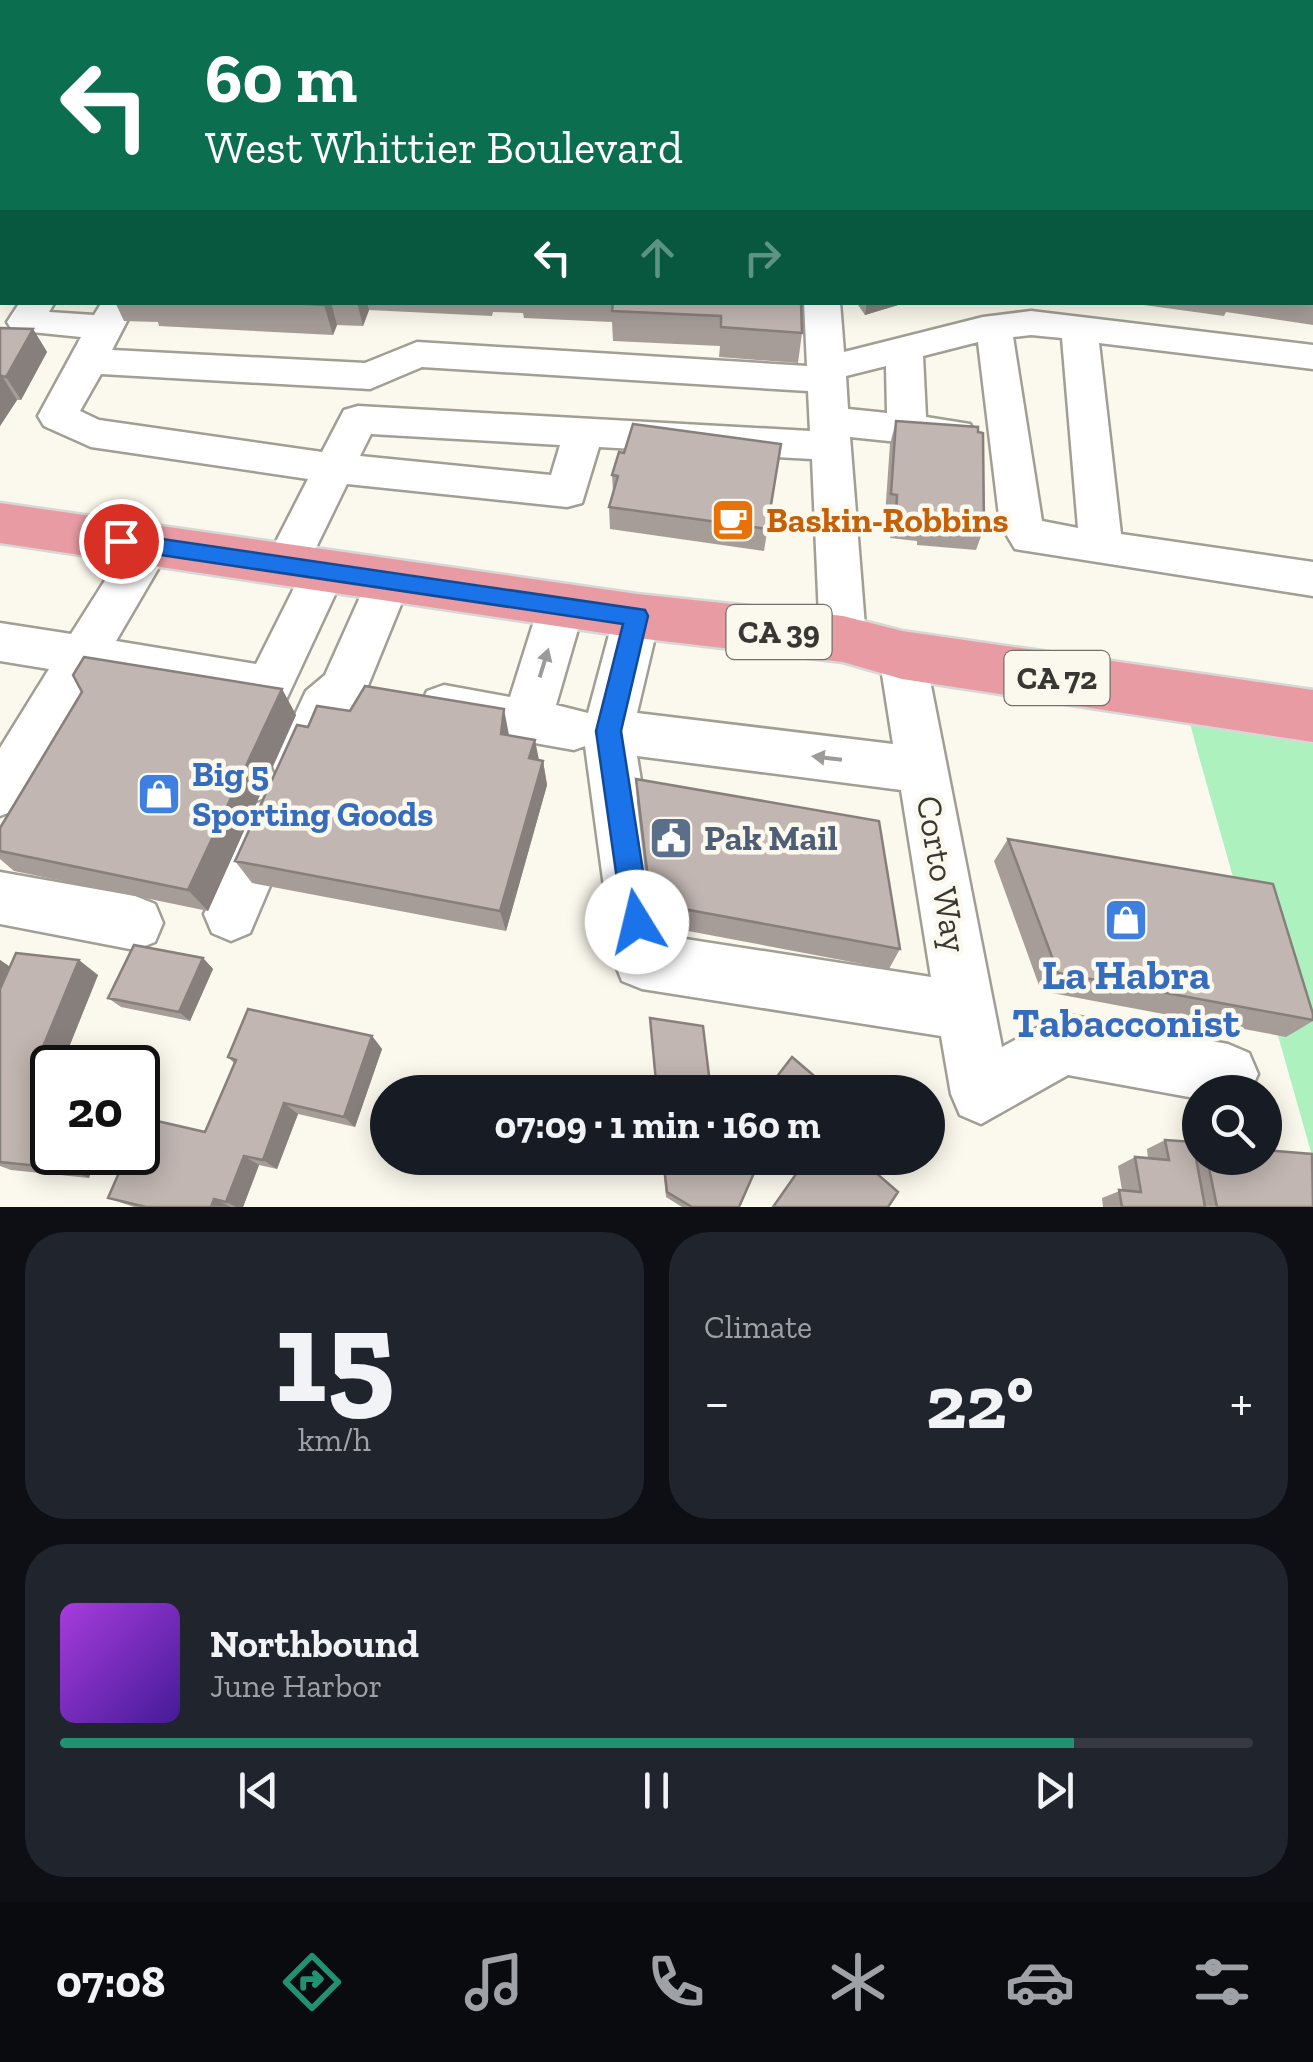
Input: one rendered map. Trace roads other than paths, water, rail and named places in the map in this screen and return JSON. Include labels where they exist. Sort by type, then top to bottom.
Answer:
[{"type":"main road","points":[[0,524],[287,565]]},
{"type":"main road","name":"CA 39","points":[[287,565],[637,616],[844,638],[902,655]]},
{"type":"main road","name":"CA 72","points":[[902,655],[1313,716]]},
{"type":"street","points":[[36,305],[25,322],[104,330],[370,376],[417,354],[830,404],[906,429],[1008,440]]},
{"type":"street","points":[[822,305],[844,638]]},
{"type":"street","points":[[358,420],[583,432],[830,404],[904,349],[1031,323],[1313,357]]},
{"type":"street","points":[[994,328],[1016,509],[1030,537],[1313,579]]},
{"type":"street","points":[[1079,329],[1102,548]]},
{"type":"street","points":[[104,330],[58,416],[90,432],[333,468],[567,492],[583,432]]},
{"type":"street","points":[[904,349],[906,429]]},
{"type":"street","points":[[0,642],[269,686],[287,565],[358,420],[370,376]]},
{"type":"street","points":[[0,792],[84,654],[136,543]]},
{"type":"street","points":[[374,694],[389,580]]},
{"type":"street","points":[[527,720],[562,605]]},
{"type":"street","points":[[637,616],[591,730],[642,960],[966,1011]]},
{"type":"street","name":"Corto Way","points":[[902,655],[981,1094],[1063,1044],[1228,1074]]},
{"type":"street","points":[[231,914],[322,706],[374,694],[591,730],[923,770]]},
{"type":"street","points":[[0,898],[135,923]]},
{"type":"place","name":"Baskin-Robbins","points":[[733,520]]},
{"type":"place","name":"Big 5 Sporting Goods","points":[[159,794]]},
{"type":"place","name":"Pak Mail","points":[[671,838]]},
{"type":"place","name":"La Habra Tabacconist","points":[[1126,920]]}]
